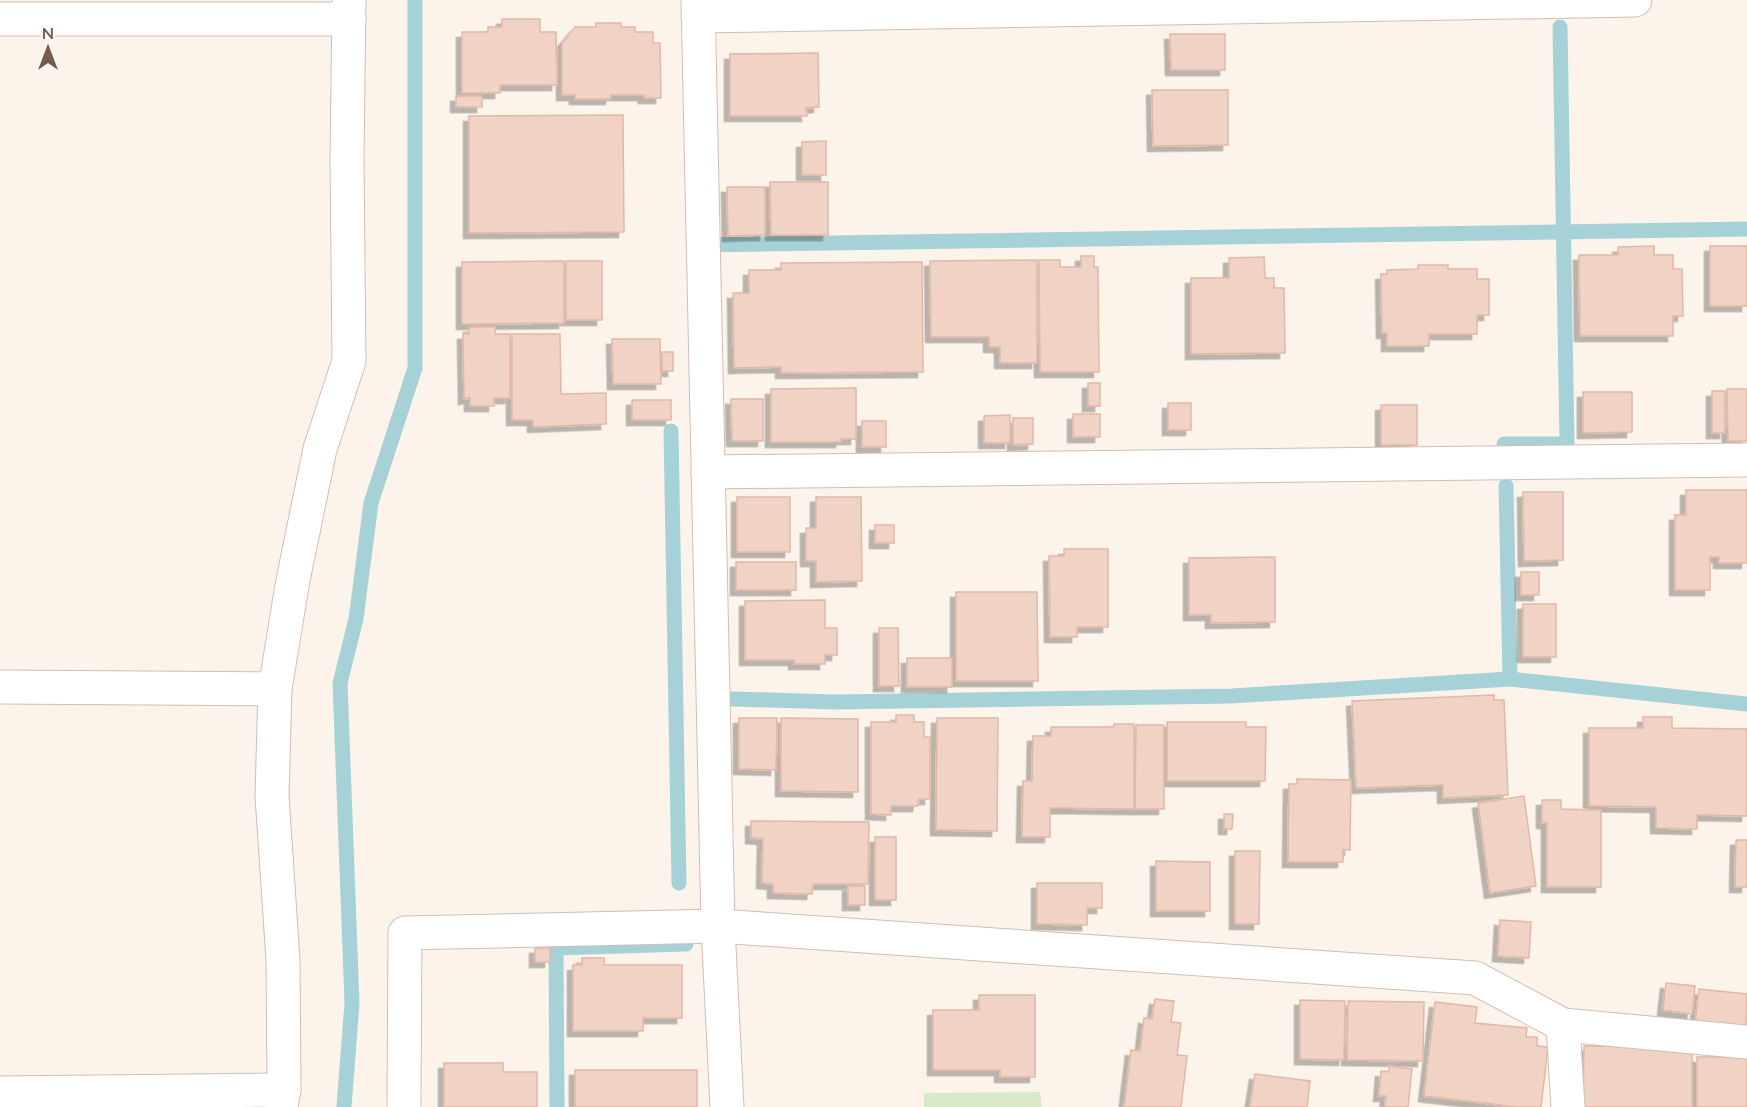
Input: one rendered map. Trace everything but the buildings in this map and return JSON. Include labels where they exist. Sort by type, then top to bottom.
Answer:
[{"type":"street","points":[[727,1107],[718,926],[698,8],[1635,0]]},
{"type":"street","points":[[0,19],[349,10],[347,171],[349,361],[320,449],[293,580],[275,689],[272,796],[283,960],[283,1099],[0,1093]]},
{"type":"street","points":[[708,472],[1747,460]]},
{"type":"street","points":[[0,687],[275,689]]},
{"type":"street","points":[[404,1107],[405,933],[718,926],[1475,978],[1563,1025],[1747,1042]]},
{"type":"street","points":[[1563,1025],[1568,1107]]},
{"type":"green space","points":[[1040,1092],[1042,1107],[924,1107],[924,1093]]},
{"type":"waterway","points":[[344,1107],[352,1003],[340,683],[356,619],[371,503],[415,368],[415,0]]},
{"type":"waterway","points":[[1504,444],[1567,444],[1560,27]]},
{"type":"waterway","points":[[704,245],[1747,229]]},
{"type":"waterway","points":[[671,431],[679,883]]},
{"type":"waterway","points":[[733,699],[835,702],[1231,696],[1510,679],[1506,486]]},
{"type":"waterway","points":[[1510,679],[1747,704]]},
{"type":"waterway","points":[[557,1107],[556,948],[686,944]]}]
